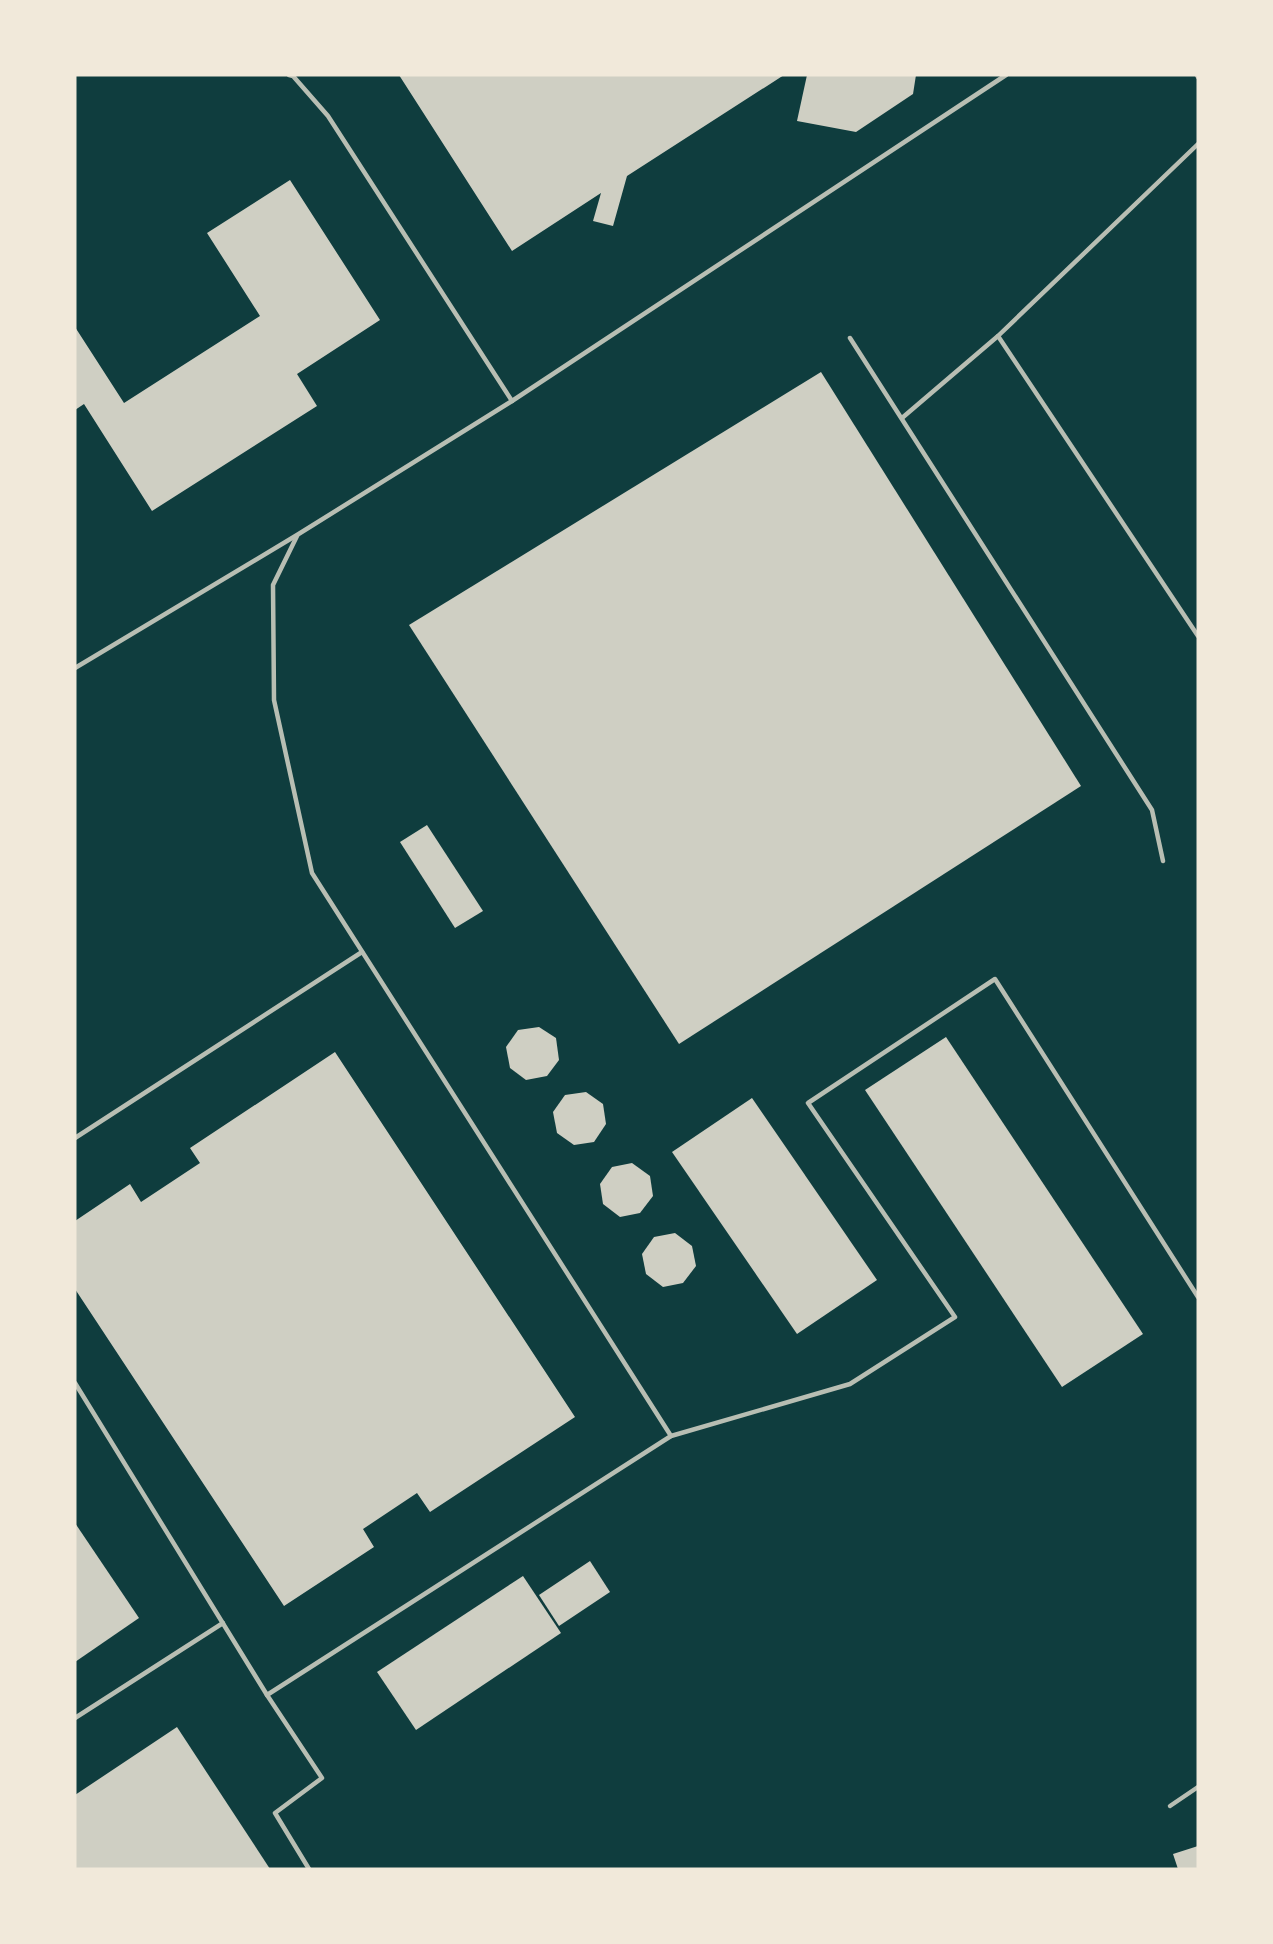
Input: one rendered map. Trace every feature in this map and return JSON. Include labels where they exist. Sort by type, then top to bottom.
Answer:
[{"type":"lane","points":[[289,75],[293,76],[328,116],[512,401]]},
{"type":"lane","points":[[75,668],[297,535],[512,401],[1006,75]]},
{"type":"lane","points":[[902,418],[998,336],[1198,144]]},
{"type":"lane","points":[[998,336],[1198,636]]},
{"type":"lane","points":[[850,338],[1152,810],[1163,861]]},
{"type":"lane","points":[[297,535],[273,585],[274,700],[312,873],[671,1436]]},
{"type":"lane","points":[[75,1138],[362,952]]},
{"type":"lane","points":[[267,1695],[671,1436],[850,1384],[955,1317],[808,1103],[995,979],[1198,1298]]},
{"type":"lane","points":[[75,1383],[267,1695],[322,1778],[275,1812],[309,1869]]},
{"type":"lane","points":[[75,1718],[223,1623]]},
{"type":"lane","points":[[1170,1806],[1198,1787]]},
{"type":"building","points":[[399,75],[784,75],[627,176],[613,226],[593,221],[601,193],[512,251]]},
{"type":"building","points":[[807,75],[916,75],[913,94],[856,132],[797,121]]},
{"type":"building","points":[[290,180],[380,320],[297,374],[317,406],[152,511],[84,404],[75,410],[75,327],[124,403],[260,316],[207,233]]},
{"type":"building","points":[[821,372],[1081,786],[679,1044],[409,625]]},
{"type":"building","points":[[427,825],[483,911],[455,928],[400,842]]},
{"type":"building","points":[[539,1027],[556,1038],[559,1060],[547,1076],[526,1080],[510,1068],[506,1047],[518,1030]]},
{"type":"building","points":[[946,1037],[1143,1334],[1062,1387],[865,1090]]},
{"type":"building","points":[[335,1052],[575,1417],[430,1512],[417,1493],[363,1529],[374,1547],[284,1606],[75,1289],[75,1221],[130,1184],[141,1202],[200,1163],[190,1148]]},
{"type":"building","points":[[586,1092],[603,1104],[606,1124],[594,1142],[574,1145],[557,1133],[553,1112],[565,1095]]},
{"type":"building","points":[[752,1098],[877,1280],[797,1334],[672,1152]]},
{"type":"building","points":[[632,1163],[650,1176],[653,1196],[640,1213],[620,1217],[603,1204],[600,1184],[612,1167]]},
{"type":"building","points":[[675,1233],[692,1246],[696,1266],[683,1283],[663,1287],[646,1274],[642,1254],[654,1237]]},
{"type":"building","points":[[75,1523],[139,1618],[75,1662]]},
{"type":"building","points":[[590,1561],[610,1592],[559,1626],[539,1595]]},
{"type":"building","points":[[523,1576],[561,1633],[416,1730],[377,1672]]},
{"type":"building","points":[[177,1727],[270,1869],[75,1869],[75,1795]]},
{"type":"building","points":[[1198,1846],[1198,1869],[1178,1869],[1173,1854]]}]
